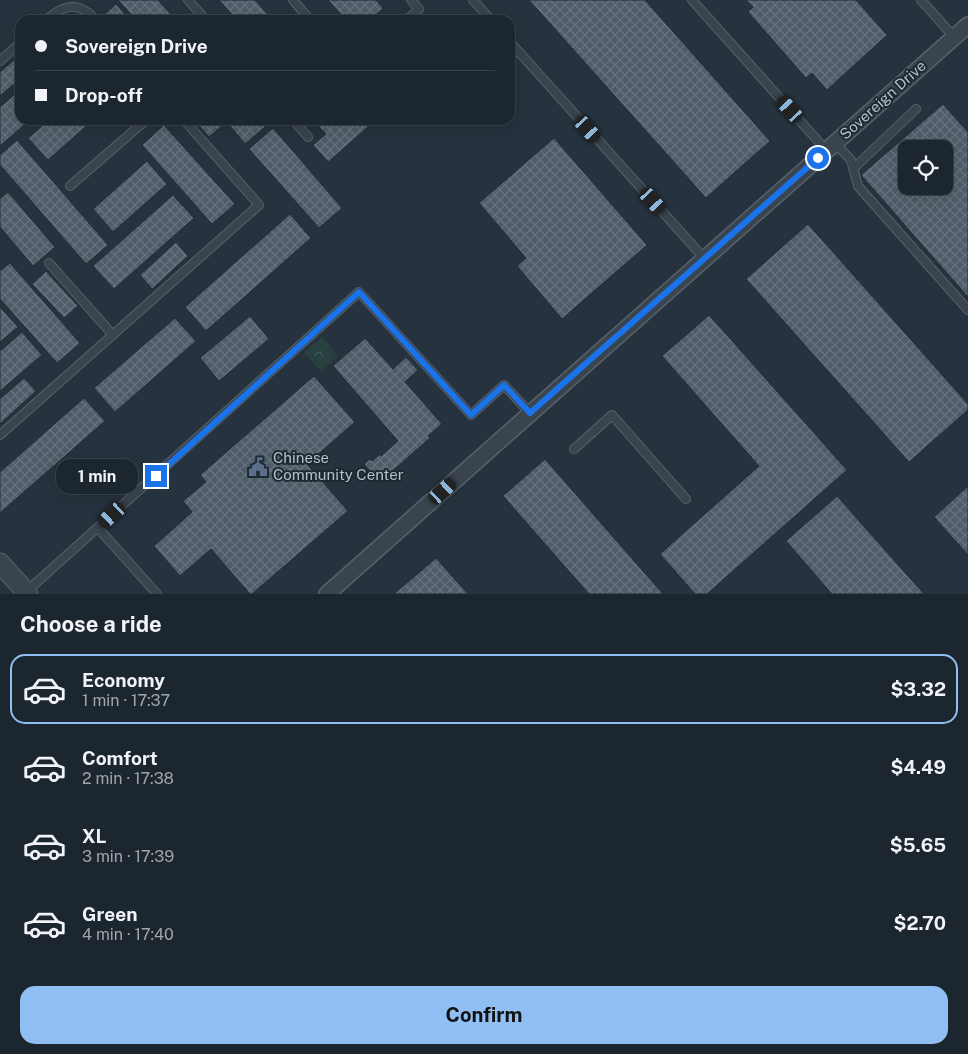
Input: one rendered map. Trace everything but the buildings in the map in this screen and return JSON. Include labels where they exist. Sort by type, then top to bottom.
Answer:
[{"type":"street","name":"Sovereign Drive","points":[[327,594],[968,25]]},
{"type":"street","points":[[0,562],[27,593]]},
{"type":"lane","points":[[188,0],[202,15]]},
{"type":"lane","points":[[293,0],[306,15]]},
{"type":"lane","points":[[411,0],[419,9],[412,15]]},
{"type":"lane","points":[[473,0],[486,15]]},
{"type":"lane","points":[[692,0],[831,146],[850,160],[858,186],[968,310]]},
{"type":"lane","points":[[921,0],[954,37]]},
{"type":"lane","points":[[52,15],[55,12],[74,6],[84,9],[91,15]]},
{"type":"lane","points":[[0,61],[15,48]]},
{"type":"lane","points":[[515,48],[704,258]]},
{"type":"lane","points":[[854,168],[916,109]]},
{"type":"lane","points":[[70,186],[140,125]]},
{"type":"lane","points":[[0,435],[259,205],[188,125]]},
{"type":"lane","points":[[297,125],[308,137]]},
{"type":"lane","points":[[49,263],[112,335]]},
{"type":"lane","points":[[27,593],[359,292],[471,415],[504,385],[530,413]]},
{"type":"lane","points":[[574,449],[612,415],[686,498]]},
{"type":"lane","points":[[98,528],[158,594]]},
{"type":"green space","points":[[322,337],[338,356],[321,371],[304,353]]},
{"type":"place","name":"Chinese Community Center","points":[[258,467]]},
{"type":"route","points":[[156,476],[359,292],[471,415],[504,385],[530,413],[818,158]]}]
